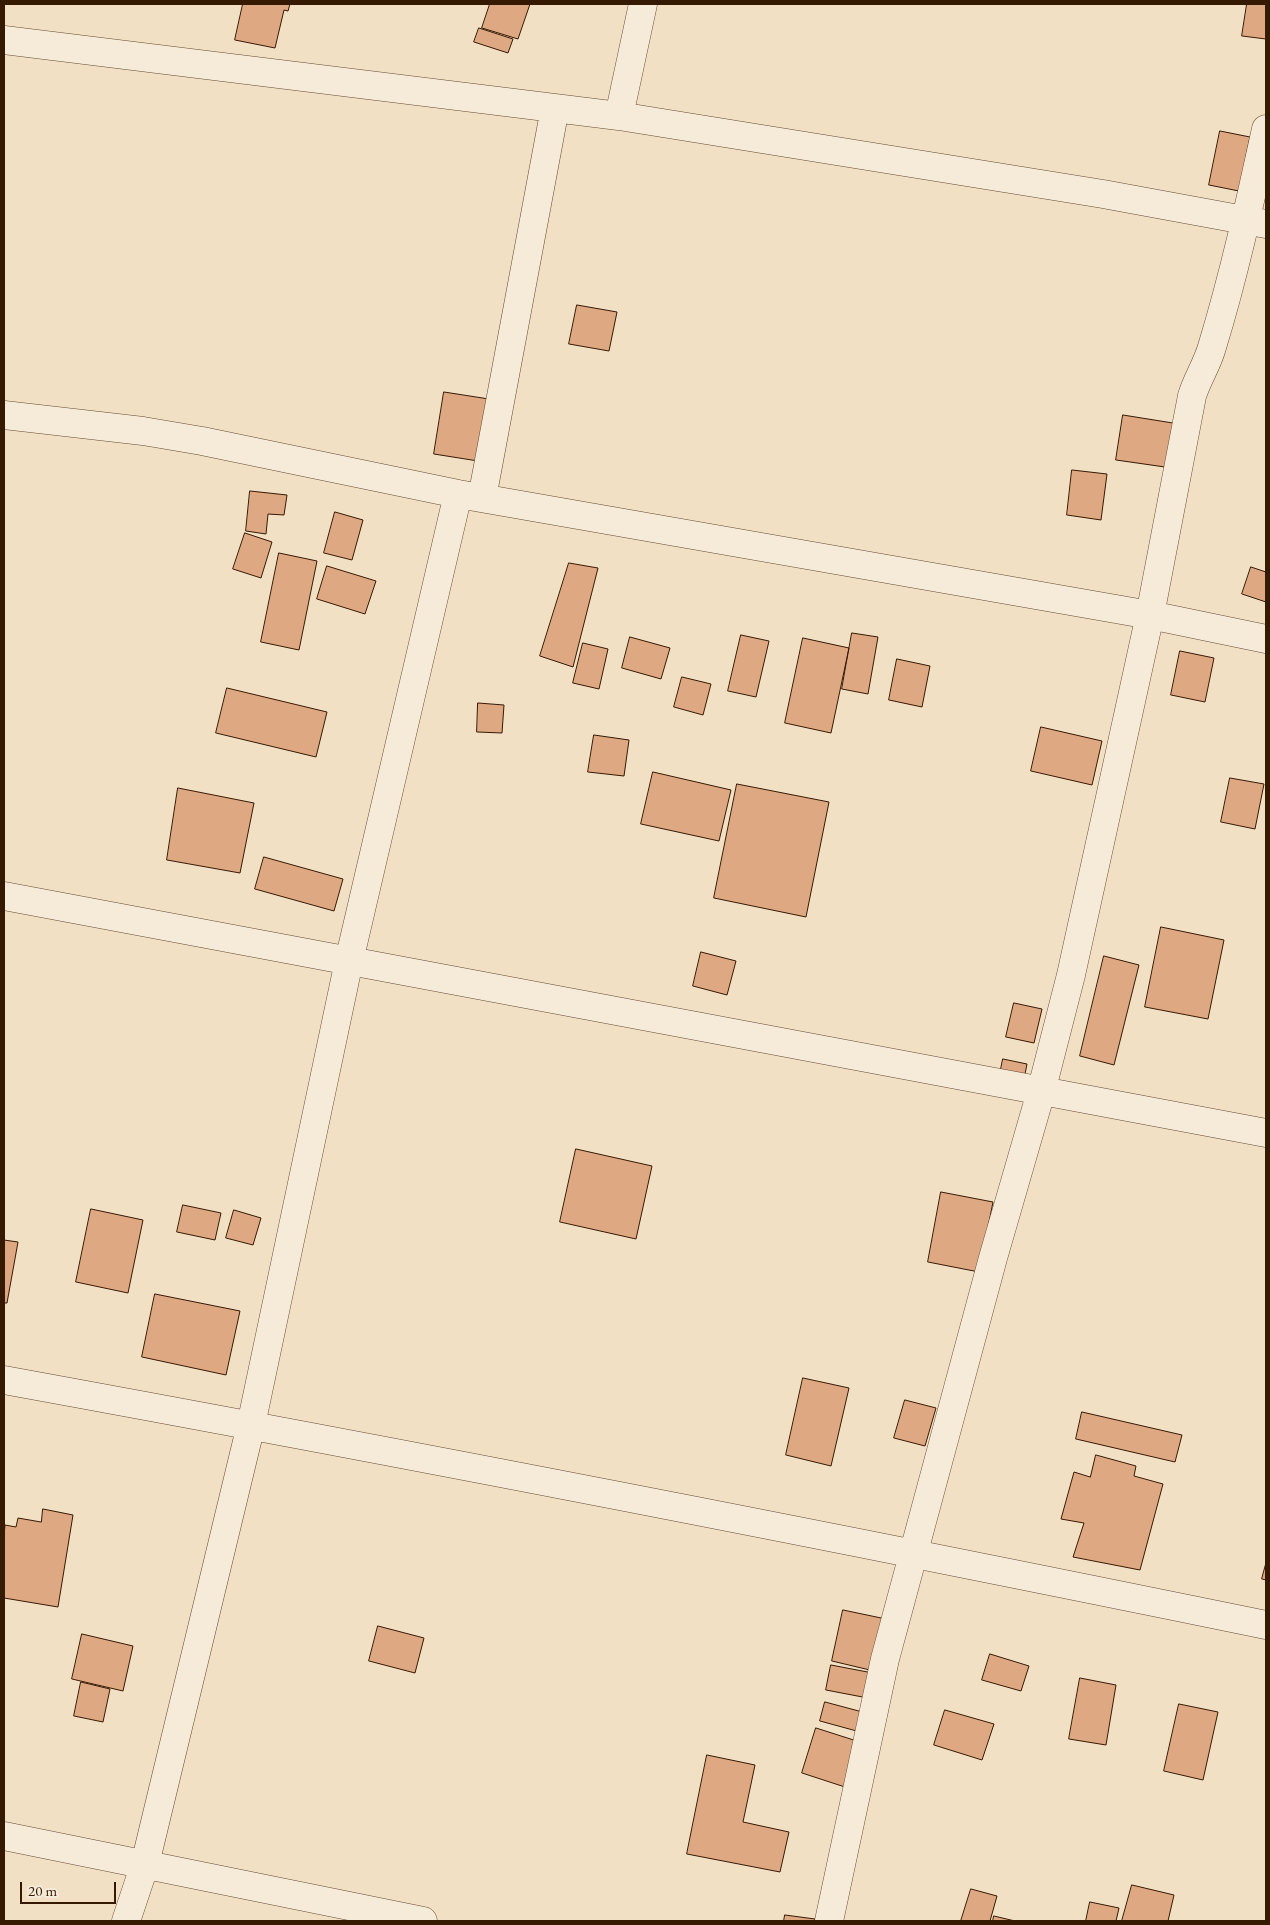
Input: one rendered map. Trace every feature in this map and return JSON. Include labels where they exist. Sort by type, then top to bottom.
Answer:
[{"type":"street","points":[[619,116],[643,4]]},
{"type":"street","points":[[4,40],[619,116],[1103,194],[1256,222]]},
{"type":"street","points":[[126,1921],[145,1864],[251,1425],[349,960],[470,496],[555,108]]},
{"type":"street","points":[[829,1921],[885,1658],[993,1258],[1042,1092],[1087,908],[1150,615],[1196,380],[1212,349],[1256,222],[1266,129]]},
{"type":"street","points":[[4,415],[143,431],[202,441],[470,496],[1150,615],[1266,640]]},
{"type":"street","points":[[4,896],[1266,1133]]},
{"type":"street","points":[[4,1380],[251,1425],[914,1552],[1266,1625]]},
{"type":"street","points":[[4,1836],[423,1921]]},
{"type":"building","points":[[243,4],[290,4],[288,11],[284,10],[275,48],[235,40]]},
{"type":"building","points":[[490,4],[530,4],[518,39],[482,28]]},
{"type":"building","points":[[1247,4],[1266,4],[1266,39],[1242,36]]},
{"type":"building","points":[[479,28],[513,39],[508,53],[474,42]]},
{"type":"building","points":[[1220,131],[1250,137],[1239,191],[1209,185]]},
{"type":"building","points":[[577,305],[617,312],[609,351],[569,344]]},
{"type":"building","points":[[444,392],[489,399],[478,461],[434,454]]},
{"type":"building","points":[[1123,415],[1179,424],[1172,468],[1116,460]]},
{"type":"building","points":[[1072,470],[1107,474],[1101,520],[1067,515]]},
{"type":"building","points":[[250,491],[287,495],[284,515],[268,514],[266,534],[246,531]]},
{"type":"building","points":[[335,512],[363,520],[352,560],[324,553]]},
{"type":"building","points":[[245,533],[272,542],[261,578],[233,569]]},
{"type":"building","points":[[279,553],[317,561],[299,650],[261,642]]},
{"type":"building","points":[[569,563],[598,568],[573,667],[540,656]]},
{"type":"building","points":[[327,566],[376,581],[365,614],[317,599]]},
{"type":"building","points":[[1251,567],[1266,572],[1266,602],[1242,594]]},
{"type":"building","points":[[852,633],[878,637],[868,694],[842,689]]},
{"type":"building","points":[[741,635],[769,641],[756,697],[728,691]]},
{"type":"building","points":[[630,637],[670,648],[661,679],[622,668]]},
{"type":"building","points":[[803,638],[849,648],[831,733],[785,723]]},
{"type":"building","points":[[583,643],[608,649],[599,689],[573,683]]},
{"type":"building","points":[[1180,651],[1214,658],[1205,702],[1171,695]]},
{"type":"building","points":[[897,659],[930,666],[922,707],[889,700]]},
{"type":"building","points":[[682,677],[711,684],[703,715],[674,707]]},
{"type":"building","points":[[227,688],[327,712],[316,757],[216,733]]},
{"type":"building","points":[[478,703],[504,705],[502,733],[477,732]]},
{"type":"building","points":[[1041,727],[1102,741],[1092,785],[1031,771]]},
{"type":"building","points":[[594,735],[629,740],[624,776],[588,772]]},
{"type":"building","points":[[653,772],[731,790],[719,841],[641,824]]},
{"type":"building","points":[[1230,778],[1264,784],[1255,829],[1221,822]]},
{"type":"building","points":[[737,784],[829,802],[806,917],[714,898]]},
{"type":"building","points":[[178,788],[254,803],[240,873],[167,860]]},
{"type":"building","points":[[264,857],[343,879],[334,911],[255,889]]},
{"type":"building","points":[[1161,927],[1224,940],[1208,1019],[1145,1007]]},
{"type":"building","points":[[701,952],[736,961],[727,995],[693,986]]},
{"type":"building","points":[[1104,956],[1139,965],[1114,1065],[1080,1056]]},
{"type":"building","points":[[1014,1003],[1042,1009],[1034,1043],[1006,1037]]},
{"type":"building","points":[[1003,1059],[1027,1064],[1023,1084],[999,1079]]},
{"type":"building","points":[[576,1149],[652,1166],[636,1239],[560,1222]]},
{"type":"building","points":[[941,1192],[993,1202],[979,1272],[928,1262]]},
{"type":"building","points":[[183,1205],[221,1213],[215,1240],[177,1232]]},
{"type":"building","points":[[91,1209],[143,1220],[128,1293],[76,1282]]},
{"type":"building","points":[[234,1210],[261,1218],[253,1245],[226,1238]]},
{"type":"building","points":[[4,1240],[18,1242],[7,1303],[4,1303]]},
{"type":"building","points":[[155,1294],[240,1311],[226,1375],[142,1357]]},
{"type":"building","points":[[803,1378],[849,1388],[831,1466],[786,1455]]},
{"type":"building","points":[[905,1400],[936,1408],[925,1446],[894,1438]]},
{"type":"building","points":[[1082,1412],[1182,1435],[1175,1462],[1076,1439]]},
{"type":"building","points":[[1096,1455],[1136,1466],[1134,1476],[1163,1484],[1140,1570],[1073,1557],[1084,1523],[1061,1519],[1074,1472],[1090,1477]]},
{"type":"building","points":[[43,1509],[73,1515],[58,1607],[4,1598],[5,1525],[16,1527],[18,1518],[41,1522]]},
{"type":"building","points":[[1266,1563],[1266,1580],[1262,1579]]},
{"type":"building","points":[[843,1610],[886,1619],[874,1671],[832,1661]]},
{"type":"building","points":[[378,1626],[424,1638],[415,1673],[369,1661]]},
{"type":"building","points":[[82,1634],[133,1646],[123,1691],[72,1679]]},
{"type":"building","points":[[990,1654],[1029,1666],[1021,1691],[982,1680]]},
{"type":"building","points":[[831,1665],[878,1674],[873,1699],[826,1690]]},
{"type":"building","points":[[1080,1678],[1116,1685],[1106,1745],[1069,1739]]},
{"type":"building","points":[[81,1682],[110,1689],[103,1722],[74,1716]]},
{"type":"building","points":[[825,1702],[870,1714],[864,1733],[820,1721]]},
{"type":"building","points":[[1179,1704],[1218,1712],[1203,1780],[1164,1771]]},
{"type":"building","points":[[945,1710],[994,1724],[982,1760],[934,1745]]},
{"type":"building","points":[[816,1728],[863,1743],[848,1788],[802,1773]]},
{"type":"building","points":[[707,1755],[755,1765],[743,1822],[789,1832],[780,1872],[687,1854]]},
{"type":"building","points":[[1132,1885],[1174,1895],[1168,1921],[1122,1921]]},
{"type":"building","points":[[971,1889],[997,1896],[990,1921],[961,1921]]},
{"type":"building","points":[[1090,1902],[1119,1908],[1116,1921],[1086,1921]]},
{"type":"building","points":[[785,1915],[815,1919],[815,1921],[784,1921]]},
{"type":"building","points":[[994,1916],[1015,1921],[993,1921]]}]
